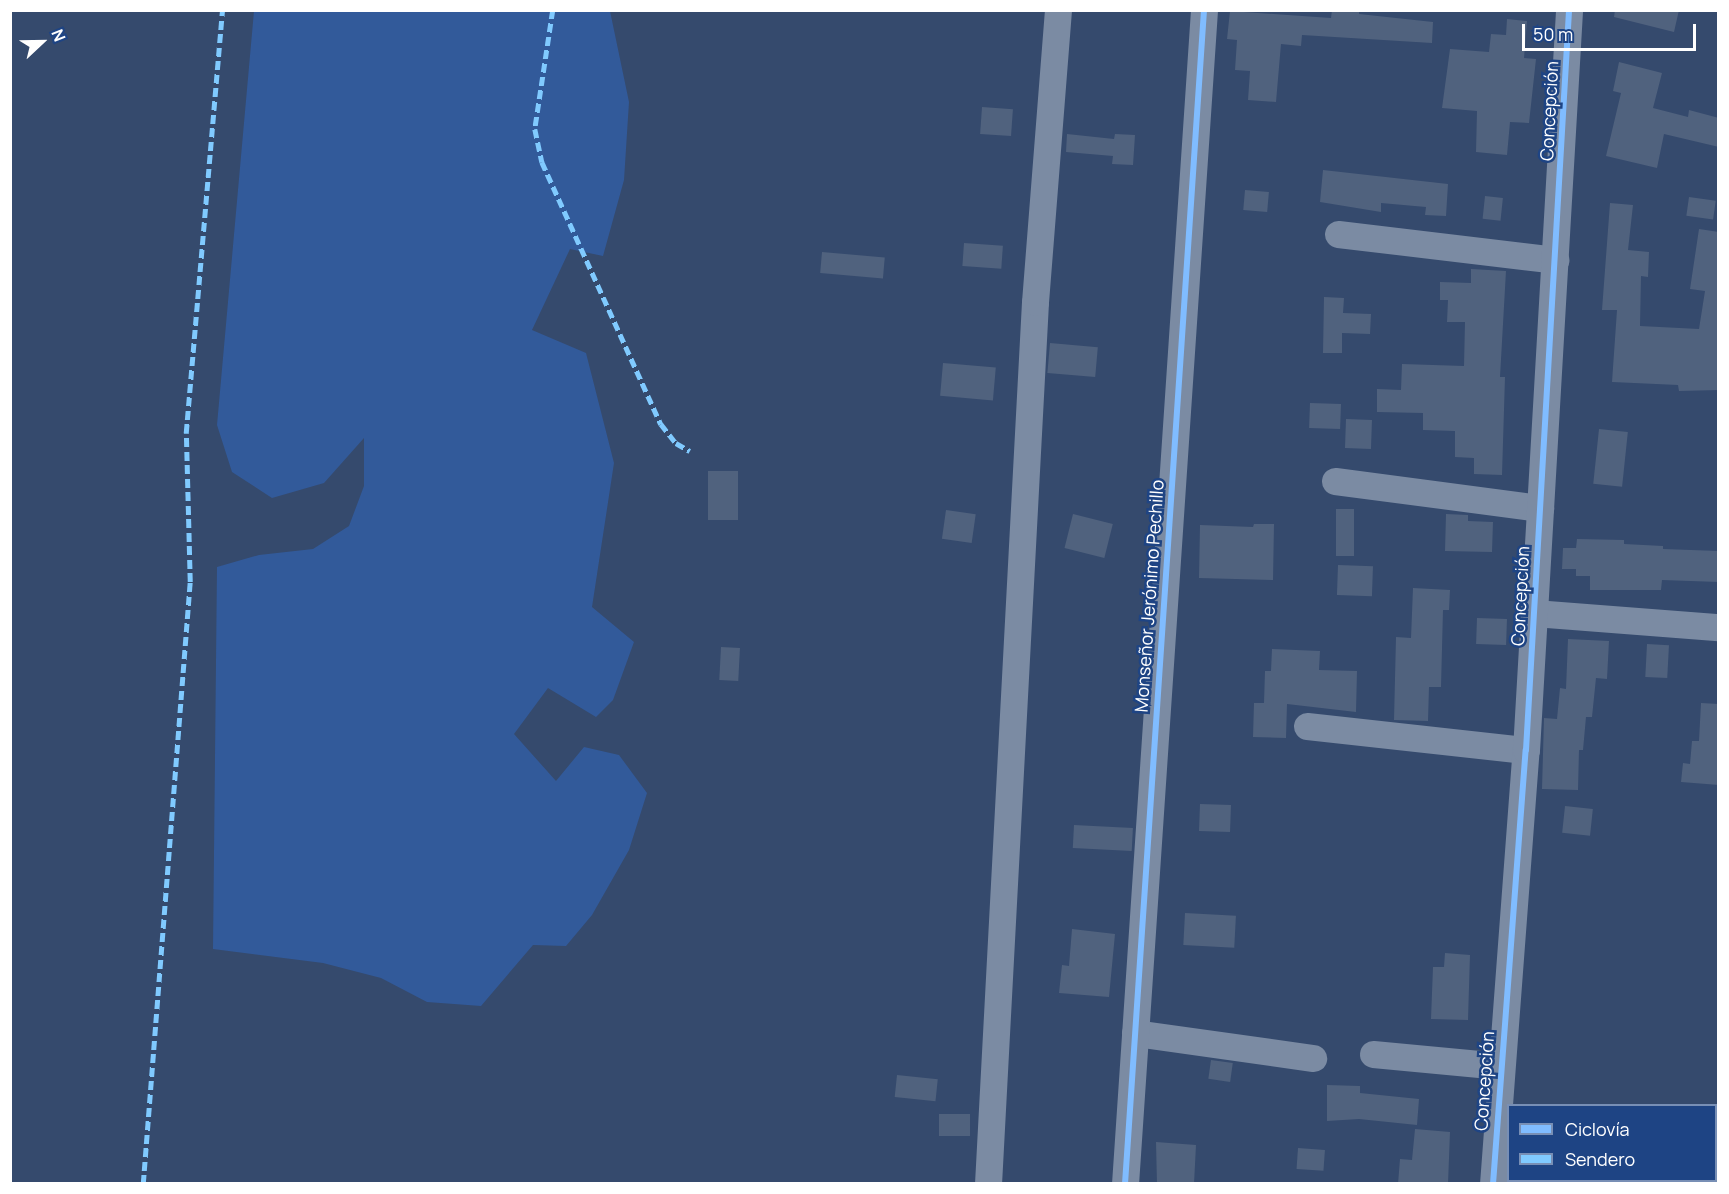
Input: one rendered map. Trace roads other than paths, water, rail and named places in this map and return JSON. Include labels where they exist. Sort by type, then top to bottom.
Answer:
[{"type":"street","points":[[988,1184],[1035,302],[1058,10]]},
{"type":"street","name":"Monseñor Jerónimo Pechillo","points":[[1125,1184],[1204,10]]},
{"type":"street","name":"Concepción","points":[[1493,1184],[1500,1066],[1526,750],[1555,260],[1564,11]]},
{"type":"street","points":[[1338,234],[1555,260]]},
{"type":"street","points":[[1335,481],[1540,508]]},
{"type":"street","points":[[1534,614],[1719,627]]},
{"type":"street","points":[[1307,726],[1526,750]]},
{"type":"street","points":[[1135,1034],[1313,1058]]},
{"type":"street","points":[[1373,1054],[1500,1066]]}]
